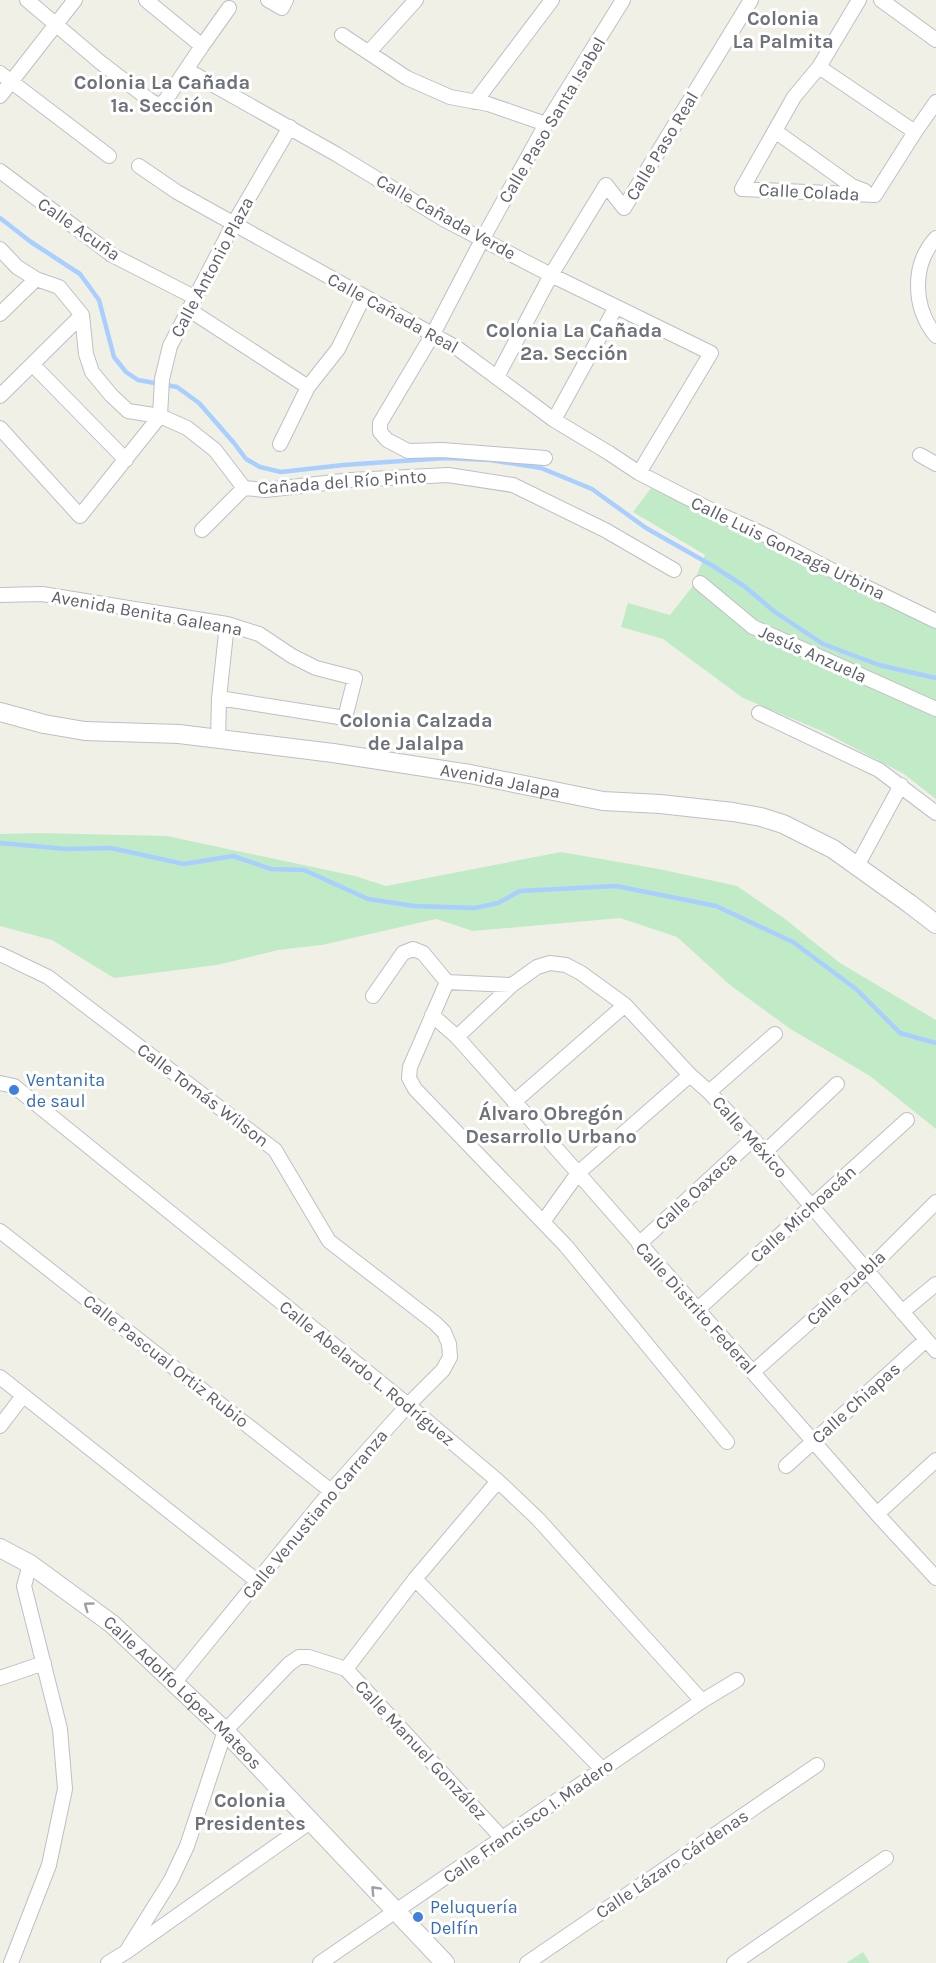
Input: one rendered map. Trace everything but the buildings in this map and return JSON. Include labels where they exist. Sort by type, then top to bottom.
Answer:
[{"type":"street","points":[[27,0],[55,25],[158,105],[165,101],[230,8]]},
{"type":"street","points":[[0,96],[5,77],[55,25],[75,0]]},
{"type":"street","points":[[146,0],[202,46]]},
{"type":"street","points":[[268,0],[284,4]]},
{"type":"street","points":[[369,52],[416,0]]},
{"type":"street","points":[[475,102],[552,0]]},
{"type":"street","name":"Calle Paso Santa Isabel","points":[[545,458],[442,450],[408,451],[387,440],[380,432],[380,423],[433,334],[546,124],[623,0]]},
{"type":"street","name":"Calle Paso Real","points":[[551,275],[606,185],[624,208],[751,0]]},
{"type":"street","points":[[860,0],[819,67],[794,97],[775,131],[852,186],[875,195],[936,102]]},
{"type":"street","points":[[881,0],[936,40]]},
{"type":"street","points":[[342,35],[407,78],[450,98],[488,104],[546,124]]},
{"type":"street","points":[[819,67],[915,132]]},
{"type":"street","name":"Calle Cañada Verde","points":[[187,70],[290,127],[482,240],[711,353],[639,473]]},
{"type":"street","points":[[5,77],[109,156]]},
{"type":"street","name":"Calle Antonio Plaza","points":[[160,416],[162,379],[168,351],[234,223],[290,127]]},
{"type":"street","name":"Calle Colada","points":[[775,131],[742,189],[875,195]]},
{"type":"street","name":"Calle Cañada Real","points":[[139,166],[177,192],[457,348],[555,420],[639,473]]},
{"type":"street","name":"Calle Acuña","points":[[0,171],[112,255],[191,303],[308,387]]},
{"type":"street","points":[[936,238],[921,263],[917,287],[920,310],[936,336]]},
{"type":"street","points":[[0,249],[17,267],[36,279],[59,287],[82,315],[0,396]]},
{"type":"street","points":[[497,377],[551,275]]},
{"type":"street","points":[[0,314],[36,279]]},
{"type":"street","points":[[280,444],[308,387],[338,349],[364,296]]},
{"type":"street","points":[[555,420],[616,307]]},
{"type":"street","name":"Cañada del Río Pinto","points":[[82,315],[86,354],[92,372],[111,394],[128,411],[160,416],[187,428],[215,450],[244,488],[266,490],[351,480],[448,475],[513,485],[605,530],[674,570]]},
{"type":"street","points":[[33,365],[126,460]]},
{"type":"street","points":[[0,428],[80,516],[160,416]]},
{"type":"street","points":[[920,455],[936,464]]},
{"type":"street","name":"Calle Luis Gonzaga Urbina","points":[[639,473],[936,621]]},
{"type":"street","points":[[202,530],[244,488]]},
{"type":"street","name":"Jesús Anzuela","points":[[700,583],[753,627],[936,709]]},
{"type":"street","name":"Avenida Benita Galeana","points":[[0,595],[42,594],[227,624],[259,634],[292,656],[316,668],[355,678],[345,718],[219,698]]},
{"type":"street","points":[[218,740],[219,698],[227,624]]},
{"type":"street","name":"Avenida Jalapa","points":[[0,712],[44,724],[85,731],[166,733],[373,758],[486,777],[603,801],[660,804],[761,817],[783,824],[833,849],[936,924]]},
{"type":"street","points":[[759,713],[879,770],[936,813]]},
{"type":"street","points":[[857,866],[901,785]]},
{"type":"street","points":[[373,996],[404,953],[413,949],[423,953],[447,982],[512,985]]},
{"type":"street","name":"Calle Tomás Wilson","points":[[0,954],[48,977],[274,1150],[329,1241],[435,1323],[444,1332],[449,1344]]},
{"type":"street","name":"Calle México","points":[[512,985],[537,967],[550,963],[566,965],[625,1005],[765,1152],[936,1352]]},
{"type":"street","points":[[447,982],[410,1067],[410,1078],[415,1089],[566,1246],[727,1442]]},
{"type":"street","points":[[456,1037],[512,985]]},
{"type":"street","points":[[514,1102],[625,1005]]},
{"type":"street","name":"Calle Distrito Federal","points":[[432,1014],[456,1037],[578,1173],[877,1514],[936,1577]]},
{"type":"street","points":[[709,1092],[775,1034]]},
{"type":"street","points":[[543,1221],[578,1173],[690,1075]]},
{"type":"street","name":"Calle Abelardo L. Rodríguez","points":[[0,1083],[14,1086],[408,1405],[498,1481],[538,1519],[702,1701]]},
{"type":"street","name":"Calle Oaxaca","points":[[765,1152],[837,1084]]},
{"type":"street","name":"Calle Michoacán","points":[[698,1309],[907,1120]]},
{"type":"street","name":"Calle Oaxaca","points":[[639,1244],[753,1139]]},
{"type":"street","name":"Calle Puebla","points":[[753,1372],[866,1272],[936,1202]]},
{"type":"street","name":"Calle Pascual Ortiz Rubio","points":[[0,1231],[331,1491]]},
{"type":"street","points":[[902,1312],[936,1284]]},
{"type":"street","name":"Calle Chiapas","points":[[786,1466],[926,1340]]},
{"type":"street","name":"Calle Venustiano Carranza","points":[[174,1683],[331,1491],[408,1405],[443,1370],[450,1358],[449,1344]]},
{"type":"street","points":[[0,1377],[257,1581]]},
{"type":"street","points":[[0,1426],[23,1396]]},
{"type":"street","points":[[877,1514],[936,1460]]},
{"type":"street","points":[[346,1669],[415,1579],[498,1481]]},
{"type":"street","name":"Calle Adolfo López Mateos","points":[[0,1548],[30,1563],[112,1624],[225,1731],[445,1963]]},
{"type":"street","points":[[11,1963],[49,1865],[66,1789],[60,1729],[24,1586],[30,1563]]},
{"type":"street","points":[[415,1579],[602,1769]]},
{"type":"street","name":"Calle Manuel González","points":[[225,1731],[289,1664],[299,1657],[309,1657],[346,1669],[502,1838]]},
{"type":"street","points":[[0,1678],[44,1663]]},
{"type":"street","name":"Calle Francisco I. Madero","points":[[320,1963],[702,1701],[737,1680]]},
{"type":"street","points":[[126,1952],[171,1880],[187,1846],[225,1731]]},
{"type":"street","name":"Calle Lázaro Cárdenas","points":[[527,1963],[817,1765]]},
{"type":"street","points":[[108,1963],[310,1822]]},
{"type":"street","points":[[734,1963],[886,1858]]},
{"type":"green space","points":[[651,488],[936,626],[936,799],[904,774],[824,732],[743,698],[663,639],[621,627],[628,603],[670,615],[692,587],[705,555],[633,512]]},
{"type":"green space","points":[[0,834],[167,836],[355,876],[386,886],[561,852],[659,869],[737,886],[785,919],[840,963],[936,1020],[936,1129],[870,1076],[789,1028],[730,985],[677,937],[620,918],[473,931],[436,919],[322,945],[278,950],[217,965],[114,978],[52,940],[0,926]]},
{"type":"green space","points":[[863,1952],[870,1963],[846,1963]]},
{"type":"waterway","points":[[0,218],[31,242],[80,274],[99,300],[114,357],[126,372],[138,380],[177,387],[199,403],[246,459],[260,467],[281,472],[446,458],[490,460],[541,468],[592,489],[646,528],[744,586],[775,612],[823,644],[879,665],[936,678]]},
{"type":"waterway","points":[[0,843],[66,849],[111,848],[184,864],[233,856],[271,869],[304,870],[368,899],[414,906],[475,908],[498,903],[520,891],[616,886],[716,906],[793,942],[856,989],[900,1033],[936,1043]]},
{"type":"place","name":"Ventanita de saul","points":[[14,1090]]},
{"type":"place","name":"Peluquería Delfín","points":[[418,1917]]},
{"type":"district","name":"Colonia La Palmita","points":[[783,30]]},
{"type":"district","name":"Colonia La Cañada 1a. Sección","points":[[162,94]]},
{"type":"district","name":"Colonia La Cañada 2a. Sección","points":[[574,342]]},
{"type":"district","name":"Colonia Calzada de Jalalpa","points":[[416,732]]},
{"type":"district","name":"Álvaro Obregón Desarrollo Urbano","points":[[551,1124]]},
{"type":"district","name":"Colonia Presidentes","points":[[250,1812]]}]
